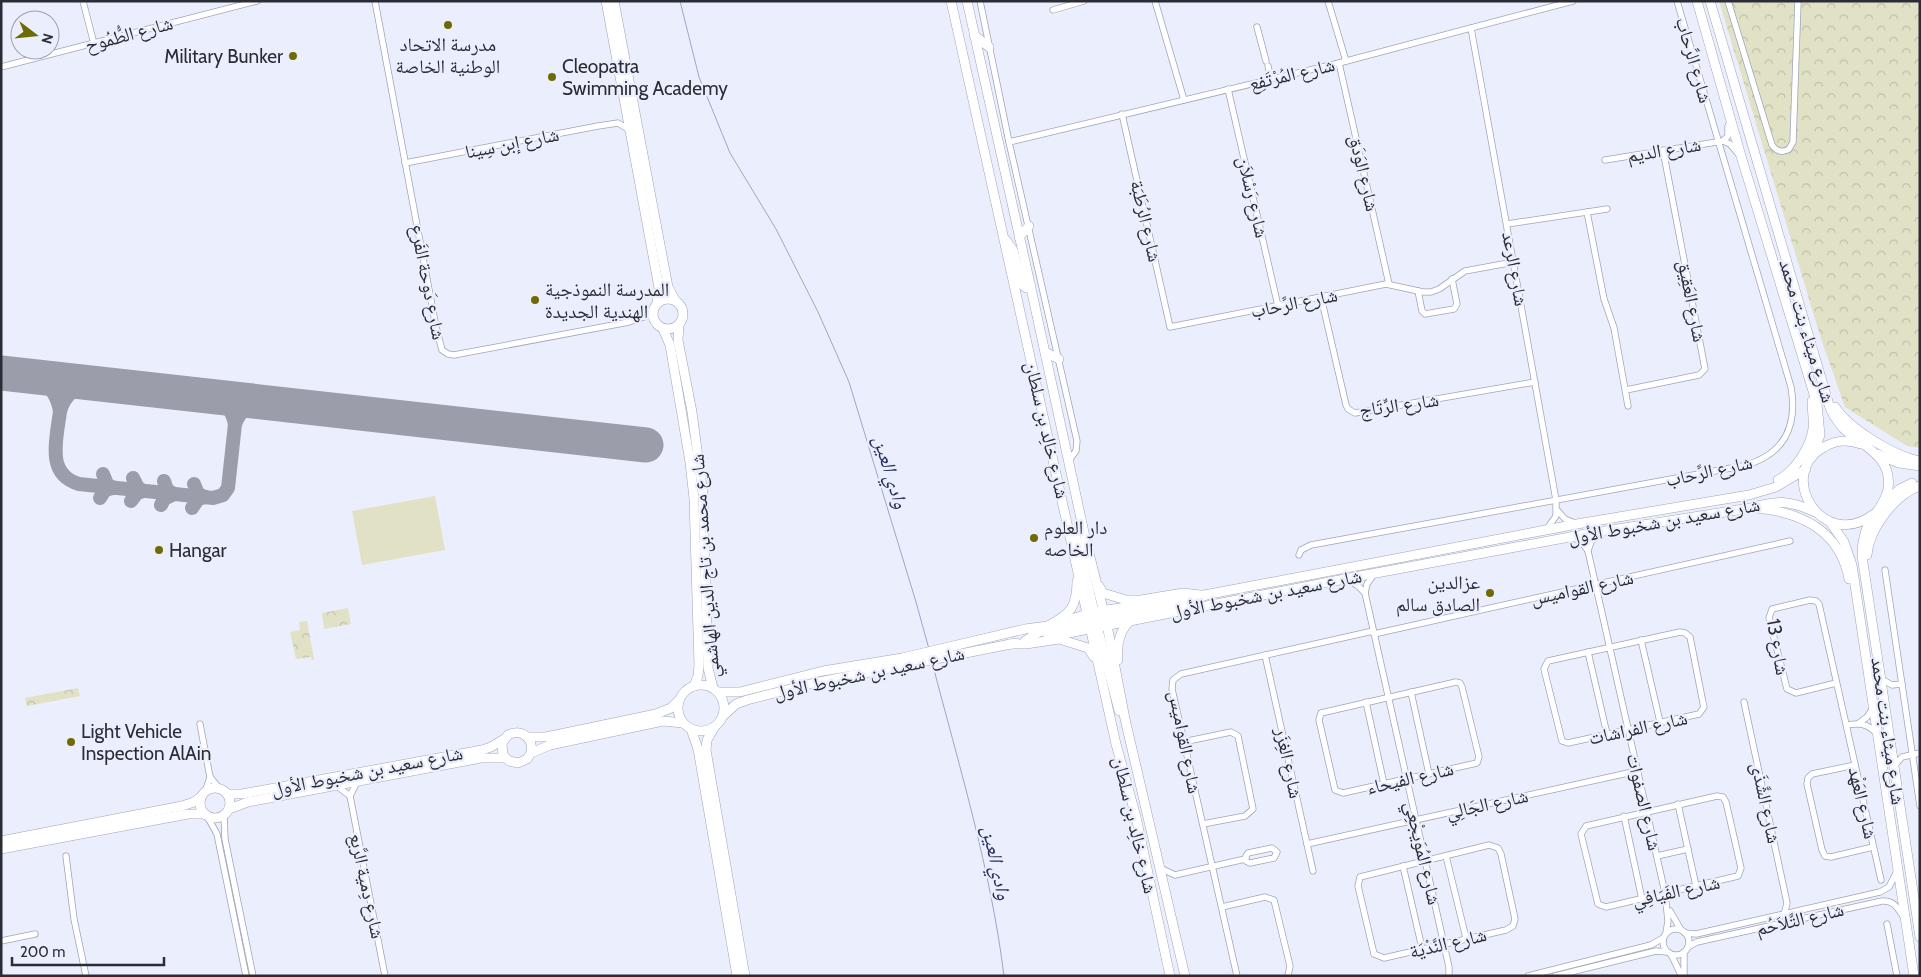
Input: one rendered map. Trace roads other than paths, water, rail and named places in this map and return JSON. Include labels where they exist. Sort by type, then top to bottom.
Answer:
[{"type":"main road","points":[[606,1],[659,288],[653,314],[657,324],[663,329],[673,329],[683,319],[683,312],[681,305],[675,300],[668,287],[614,1]]},
{"type":"main road","name":"شارع خالِد بن سلطان","points":[[951,1],[1069,526],[1076,566],[1097,619],[1125,720],[1166,886],[1185,976]]},
{"type":"main road","name":"شارع خالِد بن سلطان","points":[[967,1],[1069,460],[1085,537],[1097,619],[1101,674],[1116,744],[1136,817],[1170,976]]},
{"type":"main road","name":"شارع ميثاء بنت محمد","points":[[1697,1],[1741,156],[1818,404],[1819,442],[1812,458]]},
{"type":"main road","name":"شارع ميثاء بنت محمد","points":[[1710,1],[1829,405],[1843,428],[1877,454],[1883,463],[1888,479],[1888,490],[1882,505],[1867,529],[1862,547],[1891,748],[1916,889],[1920,937]]},
{"type":"main road","points":[[974,35],[989,47]]},
{"type":"main road","points":[[1019,236],[1029,226]]},
{"type":"main road","points":[[1004,238],[1013,250],[1022,285],[1024,288],[1030,286]]},
{"type":"main road","points":[[657,303],[668,299],[675,300]]},
{"type":"main road","name":"شارع محمد بن تاج الدين الهاشمي","points":[[679,325],[678,340],[701,473],[705,535],[708,668],[716,690]]},
{"type":"main road","name":"شارع محمد بن تاج الدين الهاشمي","points":[[663,329],[671,350],[690,462],[694,499],[699,665],[698,676],[694,686]]},
{"type":"main road","points":[[1045,352],[1059,359]]},
{"type":"main road","points":[[1822,382],[1834,406],[1851,424],[1896,454],[1920,461]]},
{"type":"main road","points":[[1749,495],[1784,477],[1804,453],[1812,431],[1811,384]]},
{"type":"main road","points":[[1866,446],[1855,441],[1843,440],[1826,446],[1812,458],[1806,469],[1805,493],[1815,512],[1830,522],[1842,525],[1854,524],[1866,520],[1876,513]]},
{"type":"main road","points":[[1877,454],[1899,463],[1920,466]]},
{"type":"main road","name":"شارع سعيد بن شخبوط الأول","points":[[974,646],[1025,641],[1039,632],[1200,595],[1577,524],[1749,495],[1776,488],[1806,469]]},
{"type":"main road","points":[[1882,505],[1900,489],[1920,481]]},
{"type":"main road","points":[[1869,600],[1870,587],[1867,561],[1869,542],[1873,533],[1900,498],[1920,486]]},
{"type":"main road","name":"شارع سعيد بن شخبوط الأول","points":[[723,716],[731,707],[747,700],[974,646],[1025,629],[1097,619],[1131,620],[1599,532],[1750,508],[1770,502],[1794,503],[1815,512]]},
{"type":"main road","points":[[1750,508],[1779,510],[1796,516],[1807,521],[1832,540],[1844,561],[1853,600],[1859,610]]},
{"type":"main road","name":"شارع ميثاء بنت محمد","points":[[1830,522],[1849,554],[1914,976]]},
{"type":"main road","points":[[1069,526],[1080,546],[1097,619],[1181,603],[1210,594]]},
{"type":"main road","points":[[1085,537],[1099,588],[1103,593],[1121,599],[1132,600],[1174,594],[1200,595]]},
{"type":"main road","points":[[1048,626],[1070,612],[1076,593],[1076,566]]},
{"type":"main road","points":[[1125,720],[1126,694],[1117,653],[1122,631],[1131,620]]},
{"type":"main road","points":[[1009,644],[1026,644],[1058,639],[1086,647],[1092,652],[1101,674]]},
{"type":"main road","name":"شارع سعيد بن شخبوط الأول","points":[[716,690],[740,692],[823,672],[903,662]]},
{"type":"main road","points":[[528,738],[552,736],[656,714],[672,708],[684,693],[694,686],[706,685],[716,690],[724,703],[723,716],[708,736],[706,750],[745,976]]},
{"type":"main road","points":[[679,700],[679,714],[698,749],[737,976]]},
{"type":"main road","points":[[531,753],[550,745],[663,721],[687,726],[700,732],[714,728]]},
{"type":"main road","points":[[516,732],[524,734],[528,738],[532,745],[531,753],[527,759],[513,763],[505,758],[502,751],[504,739],[508,735],[516,732]]},
{"type":"main road","name":"شارع سعيد بن شخبوط الأول","points":[[223,791],[242,794],[482,750],[496,745],[504,739]]},
{"type":"main road","name":"شارع سعيد بن شخبوط الأول","points":[[226,812],[248,802],[481,758],[505,758]]},
{"type":"main road","points":[[1,841],[182,806],[194,802],[210,789],[223,791],[230,802],[226,812],[214,818],[206,815],[188,814],[1,849]]},
{"type":"main road","points":[[203,794],[200,804],[206,815]]},
{"type":"main road","points":[[1162,941],[1165,936],[1169,936],[1172,939],[1180,976]]},
{"type":"street","points":[[83,1],[94,44]]},
{"type":"street","name":"شارع الطُّمُوح","points":[[1,67],[257,1]]},
{"type":"street","name":"شارع دَوحة الفَرع","points":[[375,1],[440,344],[445,353],[454,354],[629,322],[653,314]]},
{"type":"street","points":[[980,1],[1009,142],[1077,441],[1076,451],[1069,460]]},
{"type":"street","points":[[1053,10],[1084,1]]},
{"type":"street","points":[[1155,1],[1184,100]]},
{"type":"street","points":[[1328,1],[1346,61]]},
{"type":"street","name":"شارع المُرْتَفِع","points":[[1009,142],[1339,63],[1573,1]]},
{"type":"street","name":"شارع الرِّحاب","points":[[1298,555],[1301,550],[1311,545],[1756,462],[1768,456],[1779,447],[1787,436],[1792,410],[1791,387],[1721,141],[1677,1]]},
{"type":"street","points":[[1728,1],[1772,145],[1775,149],[1782,152],[1789,149],[1793,142],[1798,1]]},
{"type":"street","points":[[1257,27],[1271,79]]},
{"type":"street","name":"شارع الرعد","points":[[1471,28],[1557,510]]},
{"type":"street","name":"شارع الوَدَق","points":[[1339,63],[1389,284]]},
{"type":"street","name":"شارع رَسْلاَن","points":[[1228,89],[1278,306]]},
{"type":"street","points":[[626,112],[618,123],[630,130]]},
{"type":"street","name":"شارع الرُطَبَة","points":[[1122,114],[1170,327]]},
{"type":"street","name":"شارع الديم","points":[[1605,160],[1721,141],[1728,136],[1728,126],[1731,121]]},
{"type":"street","name":"شارع إبن سِينا","points":[[405,163],[618,123]]},
{"type":"street","name":"شارع الديم","points":[[1721,141],[1730,144],[1736,153],[1741,156]]},
{"type":"street","name":"شارع العَقِيق","points":[[1626,390],[1699,375],[1705,369],[1663,150]]},
{"type":"street","points":[[1507,224],[1607,209]]},
{"type":"street","points":[[1587,212],[1604,299],[1613,320],[1628,406]]},
{"type":"street","name":"شارع الرِّحاب","points":[[1170,327],[1389,284],[1418,291],[1435,290],[1464,271],[1514,262]]},
{"type":"street","points":[[1418,291],[1422,311],[1425,314],[1454,310],[1457,304],[1452,279]]},
{"type":"street","name":"شارع الرِّتَاج","points":[[1321,298],[1346,406],[1355,414],[1535,382]]},
{"type":"street","points":[[1546,530],[1553,521],[1557,510],[1566,519],[1577,524]]},
{"type":"street","points":[[1588,551],[1591,542],[1599,532]]},
{"type":"street","points":[[1572,537],[1583,544],[1588,551]]},
{"type":"street","name":"شارع القواميس","points":[[1237,976],[1183,742],[1172,685],[1176,676],[1265,654],[1596,585],[1790,541]]},
{"type":"street","name":"شارع الصفوات","points":[[1588,551],[1668,907],[1668,926],[1665,935]]},
{"type":"street","points":[[1885,570],[1920,806]]},
{"type":"street","points":[[1365,593],[1367,584],[1375,573]]},
{"type":"street","points":[[1346,579],[1365,593]]},
{"type":"street","name":"شارع المُوَيجْعِي","points":[[1365,593],[1451,976]]},
{"type":"street","name":"شارع 13","points":[[1821,611],[1818,602],[1810,600],[1774,608],[1769,615],[1787,690],[1796,693],[1836,683]]},
{"type":"street","name":"شارع العَهْد","points":[[1821,611],[1881,880]]},
{"type":"street","name":"شارع الفراشات","points":[[1680,632],[1685,633],[1690,637],[1704,707],[1695,716],[1566,743],[1561,739],[1545,666],[1550,660],[1610,647],[1680,632]]},
{"type":"street","points":[[1641,640],[1660,722]]},
{"type":"street","points":[[1588,652],[1607,734]]},
{"type":"street","name":"شارع الغِزَر","points":[[1265,654],[1313,871]]},
{"type":"street","points":[[1881,679],[1892,685],[1902,684]]},
{"type":"street","name":"شارع الفيحاء","points":[[1456,682],[1460,683],[1479,757],[1477,763],[1343,793],[1337,792],[1334,788],[1320,715],[1325,711],[1411,692],[1456,682]]},
{"type":"street","points":[[1883,695],[1892,685]]},
{"type":"street","points":[[1411,692],[1429,774]]},
{"type":"street","points":[[1366,702],[1384,784]]},
{"type":"street","name":"شارع الشَّذَى","points":[[1744,702],[1787,903],[1784,914]]},
{"type":"street","points":[[1847,725],[1859,723],[1867,717],[1873,708]]},
{"type":"street","points":[[1859,723],[1869,727],[1877,734]]},
{"type":"street","points":[[200,724],[210,777],[223,791]]},
{"type":"street","points":[[1183,742],[1231,732],[1238,736],[1253,809],[1245,816],[1203,824]]},
{"type":"street","points":[[1891,748],[1904,756]]},
{"type":"street","points":[[1894,767],[1898,760],[1904,756],[1920,753]]},
{"type":"street","points":[[1854,765],[1812,774],[1808,778],[1807,784],[1822,850],[1825,856],[1831,857],[1873,847]]},
{"type":"street","name":"شارع الجَالِي","points":[[1307,844],[1637,771]]},
{"type":"street","points":[[203,794],[210,777]]},
{"type":"street","points":[[337,786],[350,796],[357,782]]},
{"type":"street","name":"شارع دِمية الرَّبع","points":[[350,796],[385,976]]},
{"type":"street","name":"شارع الفَيَافِي","points":[[1717,796],[1723,797],[1726,802],[1741,868],[1740,874],[1736,878],[1606,907],[1598,904],[1582,838],[1583,828],[1588,824],[1646,811],[1717,796]]},
{"type":"street","points":[[1678,804],[1696,886]]},
{"type":"street","points":[[226,812],[225,839],[253,976]]},
{"type":"street","points":[[206,815],[217,834],[246,976]]},
{"type":"street","points":[[1624,816],[1642,898]]},
{"type":"street","name":"شارع النَّدْيَة","points":[[1492,845],[1498,848],[1501,854],[1515,923],[1510,929],[1384,958],[1374,954],[1357,883],[1360,877],[1446,856],[1492,845]]},
{"type":"street","points":[[1272,848],[1277,852],[1274,858],[1250,863],[1245,859],[1246,854],[1256,851],[1272,848]]},
{"type":"street","points":[[1656,856],[1688,849]]},
{"type":"street","points":[[66,856],[74,919],[86,976]]},
{"type":"street","points":[[1446,856],[1466,938]]},
{"type":"street","points":[[1166,886],[1175,875],[1245,859]]},
{"type":"street","points":[[1403,866],[1422,948]]},
{"type":"street","points":[[1162,869],[1175,875]]},
{"type":"street","name":"شارع التَّلاَحُم","points":[[1683,931],[1696,934],[1885,890],[1892,883],[1897,869]]},
{"type":"street","points":[[1222,907],[1265,897],[1274,900],[1290,966],[1288,976]]},
{"type":"street","name":"شارع التَّلاَحُم","points":[[1686,949],[1701,941],[1882,901],[1895,904],[1905,919]]},
{"type":"street","name":"شارع الشَّذَى","points":[[1787,903],[1795,912]]},
{"type":"street","name":"شارع الصفوات","points":[[1668,907],[1683,931]]},
{"type":"street","points":[[1888,924],[1897,976]]},
{"type":"street","points":[[1528,976],[1651,944],[1676,929],[1683,931],[1688,939],[1683,976]]},
{"type":"street","points":[[1,941],[35,934]]},
{"type":"street","points":[[1665,935],[1663,945],[1683,976]]},
{"type":"street","points":[[1555,976],[1653,952],[1676,955],[1686,949]]},
{"type":"waterway","name":"وادي العين","points":[[680,1],[699,77],[730,153],[776,229],[818,312],[849,382],[929,649]]},
{"type":"waterway","name":"وادي العين","points":[[932,662],[983,857],[1004,976]]},
{"type":"place","name":"مدرسة الاتحاد الوطنية الخاصة","points":[[448,25]]},
{"type":"place","name":"Military Bunker","points":[[293,56]]},
{"type":"place","name":"Cleopatra Swimming Academy","points":[[552,77]]},
{"type":"place","name":"المدرسة النموذجية الهندية الجديدة","points":[[535,300]]},
{"type":"place","name":"دار العلوم الخاصه","points":[[1034,538]]},
{"type":"place","name":"Hangar","points":[[159,550]]},
{"type":"place","name":"عزالدين الصادق سالم","points":[[1490,593]]},
{"type":"place","name":"Light Vehicle Inspection AlAin","points":[[71,742]]}]
